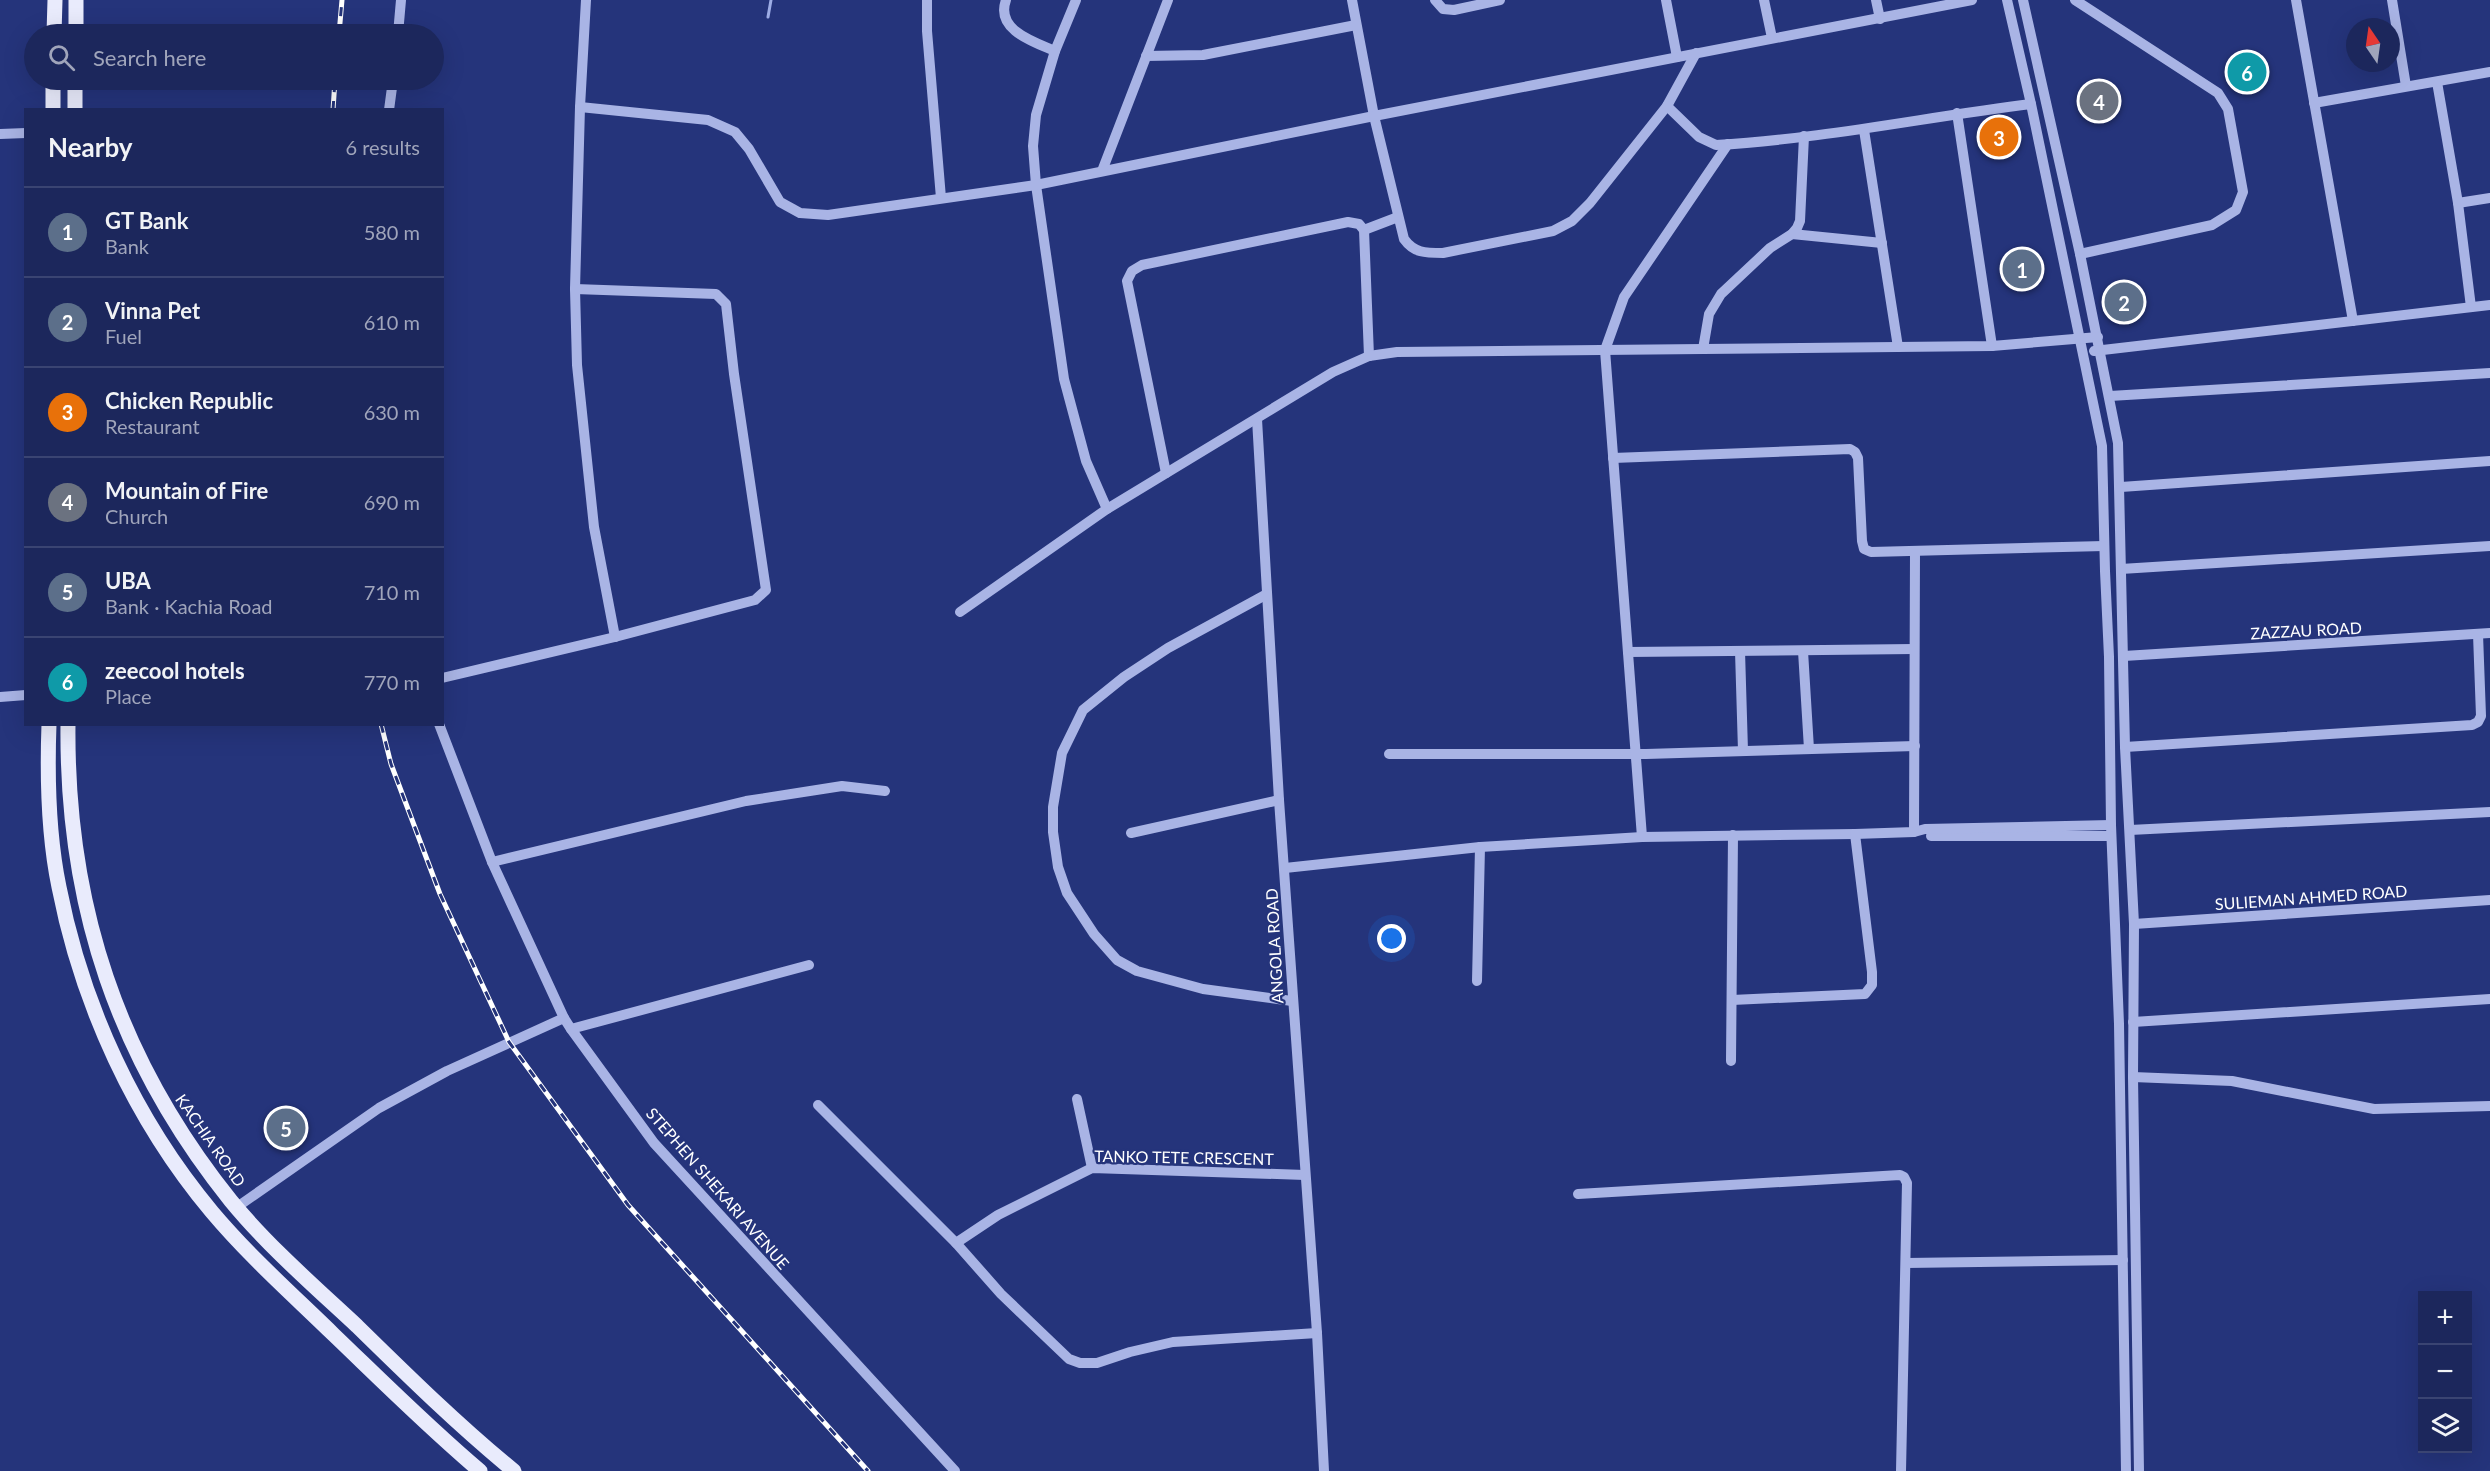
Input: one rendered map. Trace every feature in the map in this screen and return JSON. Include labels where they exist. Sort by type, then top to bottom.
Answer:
[{"type":"main road","points":[[54,24],[55,0]]},
{"type":"main road","points":[[76,0],[76,24]]},
{"type":"main road","points":[[53,90],[53,108]]},
{"type":"main road","points":[[75,90],[75,108]]},
{"type":"main road","points":[[49,726],[48,779],[52,838],[59,887],[74,951],[111,1050],[163,1148],[213,1214],[263,1266],[443,1440],[480,1471]]},
{"type":"main road","name":"KACHIA ROAD","points":[[68,726],[70,795],[81,885],[96,946],[113,996],[131,1043],[156,1092],[183,1137],[237,1207],[276,1249],[458,1424],[514,1471]]},
{"type":"street","points":[[399,24],[401,0]]},
{"type":"street","points":[[586,0],[580,107],[575,289],[577,365],[594,526],[615,637]]},
{"type":"street","points":[[927,0],[927,31],[941,198]]},
{"type":"street","points":[[1006,0],[1003,8],[1006,19],[1019,35],[1055,51]]},
{"type":"street","points":[[1076,0],[1055,51],[1036,115],[1033,146],[1036,185],[1064,380],[1086,461],[1107,509]]},
{"type":"street","points":[[1102,171],[1168,0]]},
{"type":"street","points":[[1352,0],[1374,116],[1398,218],[1404,239],[1411,249],[1424,253],[1443,253],[1552,231],[1572,221],[1590,203],[1666,106],[1696,53]]},
{"type":"street","points":[[1435,0],[1443,9],[1454,10],[1500,0]]},
{"type":"street","points":[[1666,0],[1677,57]]},
{"type":"street","points":[[1764,0],[1772,38]]},
{"type":"street","points":[[1876,0],[1880,19]]},
{"type":"street","points":[[580,107],[708,120],[735,132],[749,149],[780,202],[800,213],[828,215],[1036,185],[1374,116],[1972,0]]},
{"type":"street","points":[[2007,0],[2084,352],[2102,446],[2109,657],[2111,830],[2117,977],[2126,1471]]},
{"type":"street","points":[[2023,0],[2101,350],[2118,443],[2121,487],[2125,747],[2134,924],[2133,1077],[2139,1471]]},
{"type":"street","points":[[2075,0],[2218,93],[2228,109],[2243,192],[2236,210],[2212,225],[2080,254]]},
{"type":"street","points":[[2296,0],[2353,321]]},
{"type":"street","points":[[2391,0],[2406,86]]},
{"type":"street","points":[[1146,56],[1203,55],[1356,25]]},
{"type":"street","points":[[2314,103],[2490,72]]},
{"type":"street","points":[[2437,82],[2458,202],[2471,307]]},
{"type":"street","points":[[389,108],[392,90]]},
{"type":"street","points":[[1666,106],[1699,137],[1716,145],[1864,130],[1957,113],[2031,104]]},
{"type":"street","points":[[1957,113],[1992,346]]},
{"type":"street","points":[[1864,130],[1899,347]]},
{"type":"street","points":[[0,134],[24,133]]},
{"type":"street","points":[[1703,349],[1709,314],[1721,294],[1770,248],[1792,234],[1797,228],[1800,221],[1804,136]]},
{"type":"street","points":[[1642,837],[1605,350],[1624,297],[1728,144]]},
{"type":"street","points":[[2458,202],[2490,198]]},
{"type":"street","points":[[1364,230],[1398,218]]},
{"type":"street","points":[[1166,473],[1127,281],[1132,271],[1142,265],[1348,222],[1359,224],[1364,230],[1369,356]]},
{"type":"street","points":[[1792,234],[1882,243]]},
{"type":"street","points":[[444,678],[615,637],[755,600],[766,590],[734,374],[726,303],[716,294],[575,289]]},
{"type":"street","points":[[2084,352],[2490,305]]},
{"type":"street","points":[[960,612],[1107,509],[1333,372],[1369,356],[1397,352],[1992,346],[2098,337]]},
{"type":"street","points":[[2110,396],[2490,373]]},
{"type":"street","name":"ANGOLA ROAD","points":[[1257,419],[1279,800],[1317,1334],[1324,1471]]},
{"type":"street","points":[[1613,458],[1850,449],[1858,458],[1862,541],[1864,549],[1871,552],[2104,546]]},
{"type":"street","points":[[2121,487],[2490,461]]},
{"type":"street","points":[[2121,570],[2490,546]]},
{"type":"street","points":[[1914,832],[1915,551]]},
{"type":"street","points":[[1267,594],[1168,648],[1124,677],[1083,710],[1062,753],[1053,807],[1053,832],[1058,867],[1067,893],[1094,934],[1117,960],[1137,971],[1203,989],[1292,1001]]},
{"type":"street","name":"ZAZZAU ROAD","points":[[2124,656],[2490,633]]},
{"type":"street","points":[[2125,747],[2472,725],[2478,722],[2481,716],[2478,634]]},
{"type":"street","points":[[1628,652],[1914,650]]},
{"type":"street","points":[[1740,651],[1743,751]]},
{"type":"street","points":[[1803,651],[1809,749]]},
{"type":"street","points":[[0,697],[24,695]]},
{"type":"street","name":"STEPHEN SHEKARI AVENUE","points":[[440,726],[492,862],[564,1018],[654,1143],[956,1471]]},
{"type":"street","points":[[1389,754],[1635,753],[1915,746]]},
{"type":"street","points":[[492,862],[746,801],[842,786],[885,791]]},
{"type":"street","points":[[1131,832],[1279,800]]},
{"type":"street","points":[[2130,830],[2490,812]]},
{"type":"street","points":[[1285,868],[1480,847],[1642,837],[1855,834],[1914,832],[1925,829],[2111,830]]},
{"type":"street","points":[[1732,1000],[1865,994],[1872,985],[1855,834]]},
{"type":"street","points":[[1731,1061],[1732,835]]},
{"type":"street","points":[[1477,981],[1480,847]]},
{"type":"street","name":"SULIEMAN AHMED ROAD","points":[[2134,924],[2490,900]]},
{"type":"street","points":[[572,1029],[809,965]]},
{"type":"street","points":[[2117,977],[2134,975]]},
{"type":"street","points":[[2133,1022],[2490,999]]},
{"type":"street","points":[[237,1207],[379,1108],[447,1071],[564,1018]]},
{"type":"street","points":[[2133,1077],[2232,1081],[2374,1109],[2490,1106]]},
{"type":"street","points":[[1077,1099],[1092,1168]]},
{"type":"street","points":[[818,1106],[956,1243],[1001,1294],[1069,1359],[1080,1363],[1097,1363],[1173,1342],[1317,1334]]},
{"type":"street","name":"TANKO TETE CRESCENT","points":[[956,1243],[998,1215],[1092,1168],[1305,1175]]},
{"type":"street","points":[[1578,1194],[1900,1175],[1904,1177],[1907,1182],[1901,1471]]},
{"type":"street","points":[[1906,1263],[2122,1260]]},
{"type":"waterway","points":[[768,17],[771,0]]},
{"type":"railway","points":[[340,24],[342,0]]},
{"type":"railway","points":[[333,108],[334,90]]},
{"type":"railway","points":[[382,726],[391,764],[440,894],[509,1042],[628,1205],[868,1471]]},
{"type":"place","name":"zeecool hotels","points":[[2247,72]]},
{"type":"place","name":"Mountain of Fire","points":[[2099,101]]},
{"type":"place","name":"Chicken Republic","points":[[1999,137]]},
{"type":"place","name":"GT Bank","points":[[2022,269]]},
{"type":"place","name":"Vinna Pet","points":[[2124,302]]},
{"type":"place","name":"UBA","points":[[286,1128]]}]
